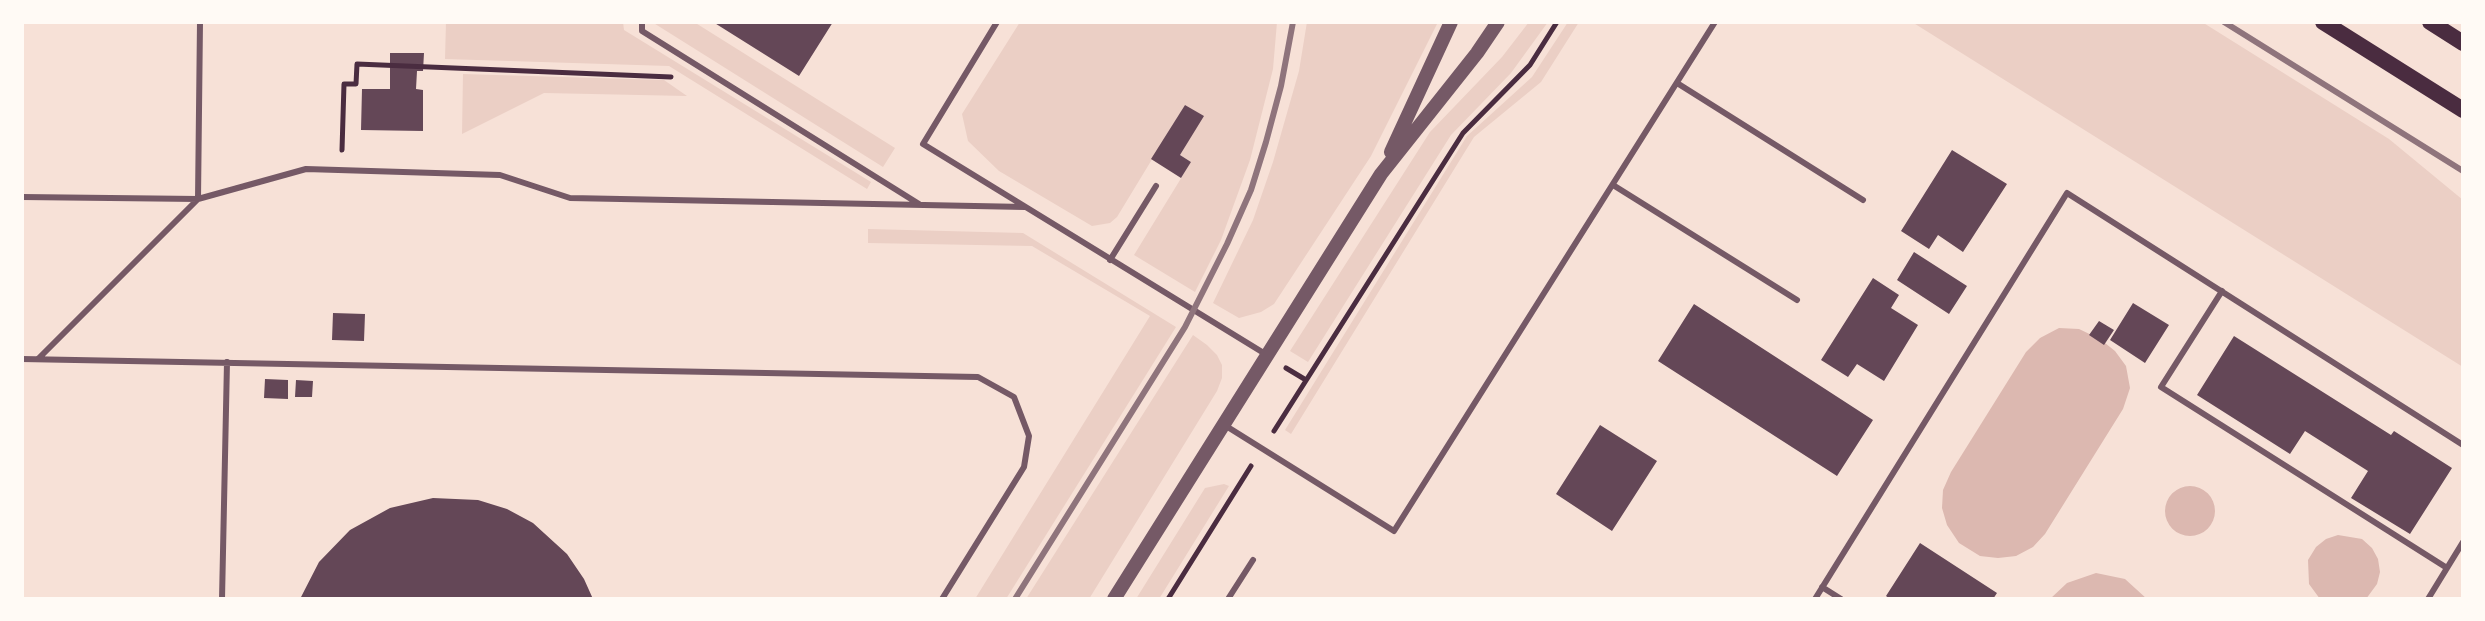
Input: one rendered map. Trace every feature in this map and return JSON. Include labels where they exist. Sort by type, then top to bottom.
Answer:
[{"type":"main road","points":[[2323,22],[2463,110]]},
{"type":"main road","points":[[2430,22],[2463,43]]},
{"type":"street","points":[[1381,174],[1451,22]]},
{"type":"street","points":[[1114,599],[1381,174],[1498,22]]},
{"type":"lane","points":[[38,359],[198,199],[200,22]]},
{"type":"lane","points":[[642,22],[642,31],[920,205]]},
{"type":"lane","points":[[997,22],[923,144],[1267,355]]},
{"type":"lane","points":[[1224,424],[1394,531],[1715,22]]},
{"type":"lane","points":[[1677,83],[1863,200]]},
{"type":"lane","points":[[22,197],[198,199],[306,169],[500,175],[570,198],[1025,207]]},
{"type":"lane","points":[[1613,185],[1797,300]]},
{"type":"lane","points":[[1110,260],[1156,186]]},
{"type":"lane","points":[[1815,599],[2067,193],[2463,445]]},
{"type":"lane","points":[[2222,291],[2161,387],[2447,568]]},
{"type":"lane","points":[[22,359],[978,377],[1014,397],[1029,436],[1024,467],[942,599]]},
{"type":"lane","points":[[222,599],[227,362]]},
{"type":"lane","points":[[2428,599],[2463,542]]},
{"type":"lane","points":[[1228,599],[1253,560]]},
{"type":"lane","points":[[1822,587],[1841,599]]},
{"type":"path","points":[[1168,599],[1463,133],[1530,65],[1557,22]]},
{"type":"path","points":[[341,171],[344,84],[356,84],[357,64],[668,75],[681,83]]},
{"type":"shaded area","points":[[446,22],[623,22],[624,30],[871,182],[867,189],[669,66],[445,59]]},
{"type":"shaded area","points":[[652,22],[694,22],[895,148],[883,167]]},
{"type":"shaded area","points":[[1020,22],[1277,22],[1273,69],[1250,160],[1221,240],[1195,292],[1134,255],[1191,162],[1180,155],[1203,116],[1185,105],[1117,217],[1110,223],[1092,226],[999,171],[968,141],[962,114]]},
{"type":"shaded area","points":[[1307,22],[1438,22],[1371,156],[1274,304],[1261,312],[1239,318],[1213,303],[1253,220],[1273,162],[1299,71]]},
{"type":"shaded area","points":[[1529,22],[1548,22],[1511,73],[1451,135],[1308,362],[1290,351],[1430,132],[1502,57]]},
{"type":"shaded area","points":[[1568,22],[1579,22],[1541,82],[1474,137],[1291,434],[1285,430],[1467,136],[1532,77]]},
{"type":"shaded area","points":[[1912,22],[2202,22],[2389,139],[2463,200],[2463,367]]},
{"type":"shaded area","points":[[463,74],[664,80],[687,96],[544,93],[462,134]]},
{"type":"shaded area","points":[[868,229],[1023,233],[1176,327],[1006,599],[975,599],[1150,316],[1032,246],[868,243]]},
{"type":"shaded area","points":[[2059,328],[2079,329],[2100,339],[2115,351],[2126,366],[2130,388],[2123,409],[2045,534],[2033,547],[2016,556],[1980,556],[1959,543],[1947,525],[1942,508],[1943,490],[1951,472],[2026,352],[2040,338]]},
{"type":"shaded area","points":[[1193,335],[1217,355],[1222,365],[1222,378],[1217,391],[1089,599],[1026,599]]},
{"type":"shaded area","points":[[1224,484],[1229,486],[1159,599],[1136,599],[1205,488]]},
{"type":"shaded area","points":[[2190,486],[2208,493],[2215,511],[2208,529],[2190,536],[2172,529],[2165,511],[2172,493]]},
{"type":"shaded area","points":[[2338,535],[2362,539],[2378,559],[2380,572],[2377,584],[2366,599],[2320,599],[2309,584],[2308,560],[2316,547]]},
{"type":"shaded area","points":[[2096,573],[2125,579],[2147,599],[2050,599],[2067,583]]},
{"type":"building","points":[[713,22],[833,22],[799,76]]},
{"type":"building","points":[[390,53],[424,53],[423,71],[417,71],[416,89],[423,90],[423,131],[361,130],[362,89],[390,89]]},
{"type":"building","points":[[1185,105],[1204,116],[1180,155],[1191,162],[1181,178],[1151,159]]},
{"type":"building","points":[[1952,150],[2007,184],[1963,252],[1938,235],[1929,249],[1901,231]]},
{"type":"building","points":[[1914,252],[1967,286],[1949,314],[1897,280]]},
{"type":"building","points":[[1873,278],[1899,295],[1891,308],[1918,325],[1884,381],[1857,364],[1848,377],[1821,360]]},
{"type":"building","points":[[2133,303],[2169,325],[2145,363],[2110,340]]},
{"type":"building","points":[[1694,304],[1873,420],[1837,476],[1658,361]]},
{"type":"building","points":[[333,313],[365,314],[364,341],[332,340]]},
{"type":"building","points":[[2099,321],[2114,330],[2104,345],[2089,335]]},
{"type":"building","points":[[2234,336],[2391,435],[2394,431],[2452,468],[2410,534],[2351,498],[2368,471],[2305,431],[2290,454],[2197,395]]},
{"type":"building","points":[[265,379],[288,380],[288,399],[264,398]]},
{"type":"building","points":[[296,380],[313,381],[312,397],[295,397]]},
{"type":"building","points":[[1600,425],[1657,461],[1612,531],[1556,494]]},
{"type":"building","points":[[433,498],[478,500],[507,509],[533,523],[567,554],[593,599],[300,599],[319,562],[350,530],[390,508]]},
{"type":"building","points":[[1920,543],[1997,593],[1993,599],[1890,599],[1886,596]]},
{"type":"railway","points":[[1015,599],[1185,327],[1227,244],[1251,190],[1266,142],[1293,22]]},
{"type":"railway","points":[[2224,22],[2463,171]]}]
